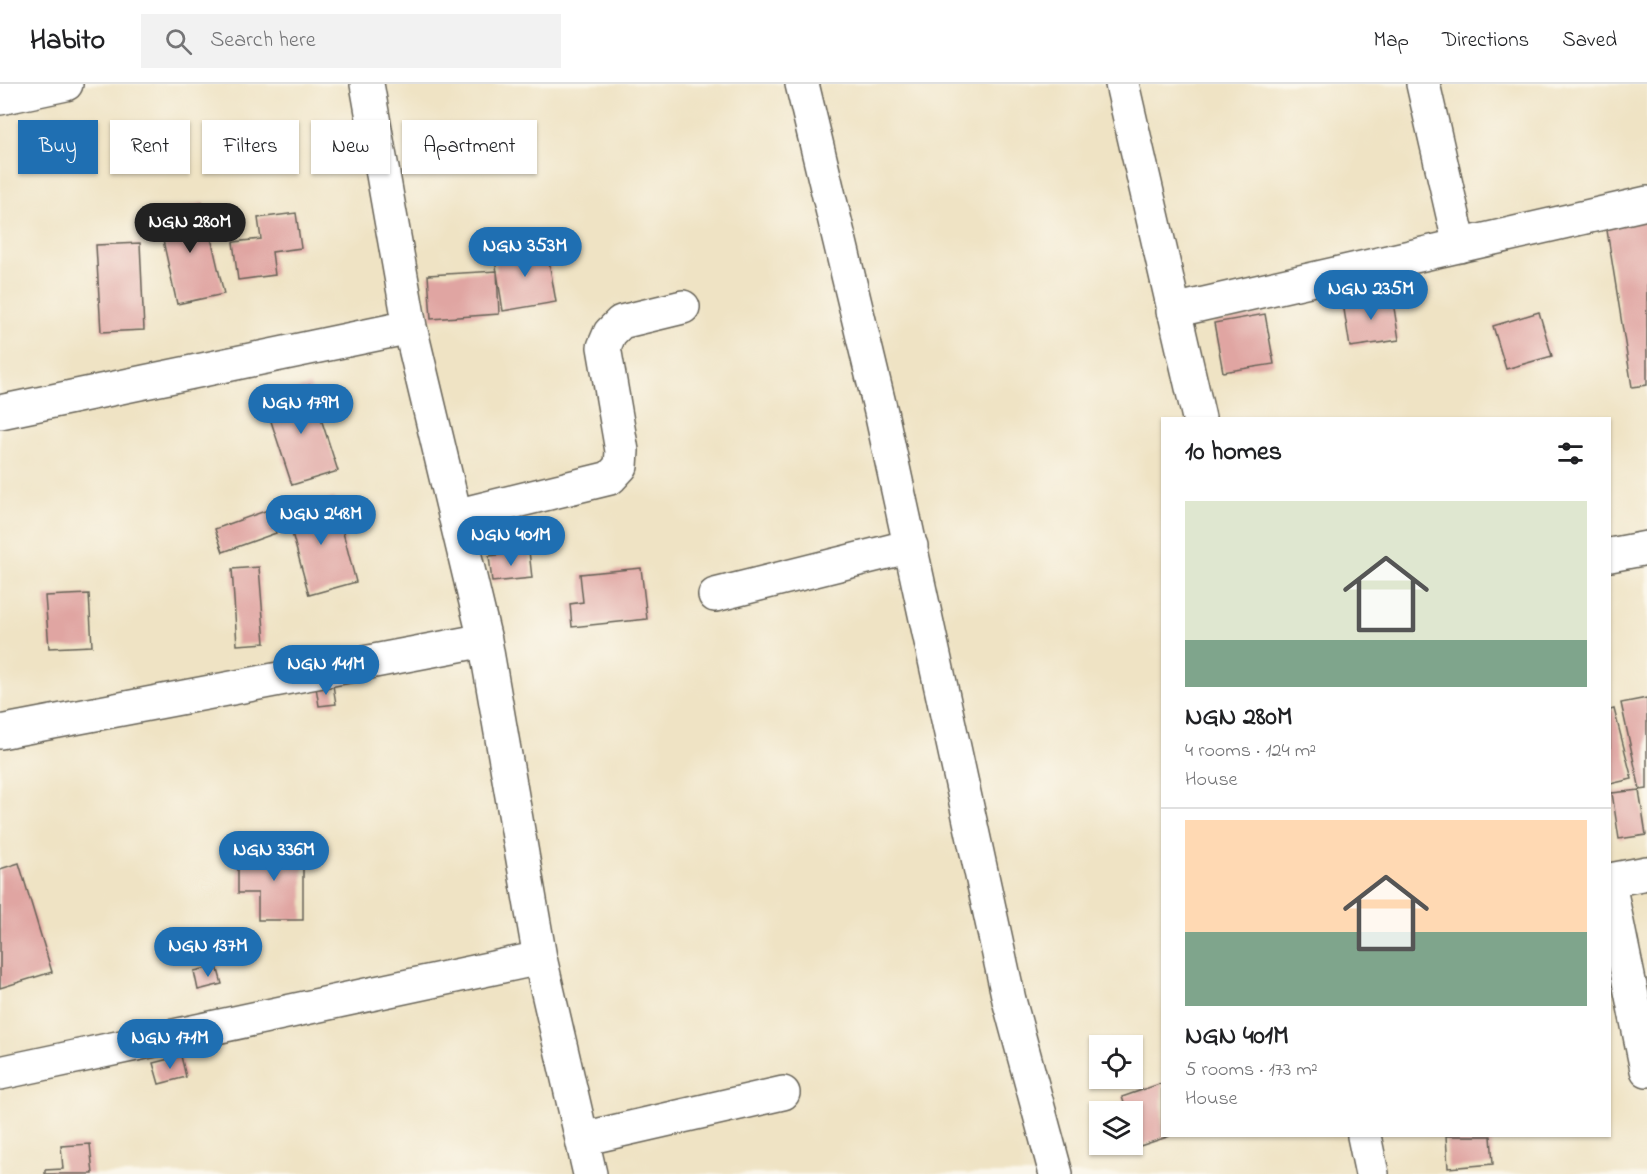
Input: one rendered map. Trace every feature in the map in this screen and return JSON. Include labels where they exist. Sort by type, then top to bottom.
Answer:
[{"type":"street","points":[[0,98],[66,84]]},
{"type":"street","points":[[367,84],[410,327],[485,640],[540,958],[590,1174]]},
{"type":"street","points":[[802,84],[881,411],[1009,1000],[1056,1174]]},
{"type":"street","points":[[1122,84],[1199,417]]},
{"type":"street","points":[[1423,84],[1460,246]]},
{"type":"street","points":[[1173,311],[1647,203]]},
{"type":"street","points":[[455,516],[610,478],[621,466],[622,451],[604,347],[610,333],[621,322],[683,307]]},
{"type":"street","points":[[0,412],[410,327]]},
{"type":"street","points":[[715,595],[911,546]]},
{"type":"street","points":[[1611,555],[1647,548]]},
{"type":"street","points":[[0,732],[485,640]]},
{"type":"street","points":[[1611,880],[1647,873]]},
{"type":"street","points":[[1611,893],[1647,1070]]},
{"type":"street","points":[[0,1072],[540,958]]},
{"type":"street","points":[[582,1139],[783,1093]]},
{"type":"street","points":[[1364,1137],[1372,1174]]},
{"type":"building","points":[[203,203],[224,294],[177,304],[157,213]]},
{"type":"building","points":[[296,213],[301,248],[272,252],[275,275],[238,280],[233,242],[261,239],[258,218]]},
{"type":"building","points":[[1647,218],[1647,385],[1632,387],[1606,224]]},
{"type":"building","points":[[140,243],[144,330],[101,332],[96,245]]},
{"type":"building","points":[[546,244],[556,302],[503,311],[494,253]]},
{"type":"building","points":[[497,271],[499,314],[431,319],[428,275]]},
{"type":"building","points":[[1392,295],[1399,340],[1350,347],[1343,303]]},
{"type":"building","points":[[1539,312],[1552,356],[1506,369],[1493,326]]},
{"type":"building","points":[[1265,314],[1274,364],[1223,372],[1214,323]]},
{"type":"building","points":[[310,385],[338,471],[292,485],[264,400]]},
{"type":"building","points":[[334,498],[356,582],[309,595],[286,511]]},
{"type":"building","points":[[268,510],[276,533],[223,552],[215,529]]},
{"type":"building","points":[[529,551],[532,578],[492,582],[489,556]]},
{"type":"building","points":[[259,567],[265,643],[237,645],[232,569]]},
{"type":"building","points":[[641,568],[647,619],[572,627],[570,604],[583,602],[580,574]]},
{"type":"building","points":[[89,594],[92,646],[49,648],[45,596]]},
{"type":"building","points":[[333,685],[336,704],[319,706],[316,687]]},
{"type":"building","points":[[1647,698],[1647,789],[1640,790],[1621,703]]},
{"type":"building","points":[[1614,709],[1632,779],[1611,784],[1611,710]]},
{"type":"building","points":[[1639,790],[1646,835],[1619,839],[1612,793]]},
{"type":"building","points":[[238,850],[303,850],[303,920],[258,920],[258,893],[238,893]]},
{"type":"building","points":[[19,863],[52,972],[0,988],[0,869]]},
{"type":"building","points":[[217,966],[222,984],[198,990],[194,971]]},
{"type":"building","points":[[181,1056],[186,1077],[159,1084],[153,1063]]},
{"type":"building","points":[[1161,1083],[1161,1137],[1167,1137],[1143,1145],[1143,1101],[1123,1101],[1122,1097]]},
{"type":"building","points":[[1446,1137],[1491,1137],[1493,1164],[1448,1168]]},
{"type":"building","points":[[90,1144],[93,1174],[45,1174],[45,1170],[63,1169],[61,1146]]}]
